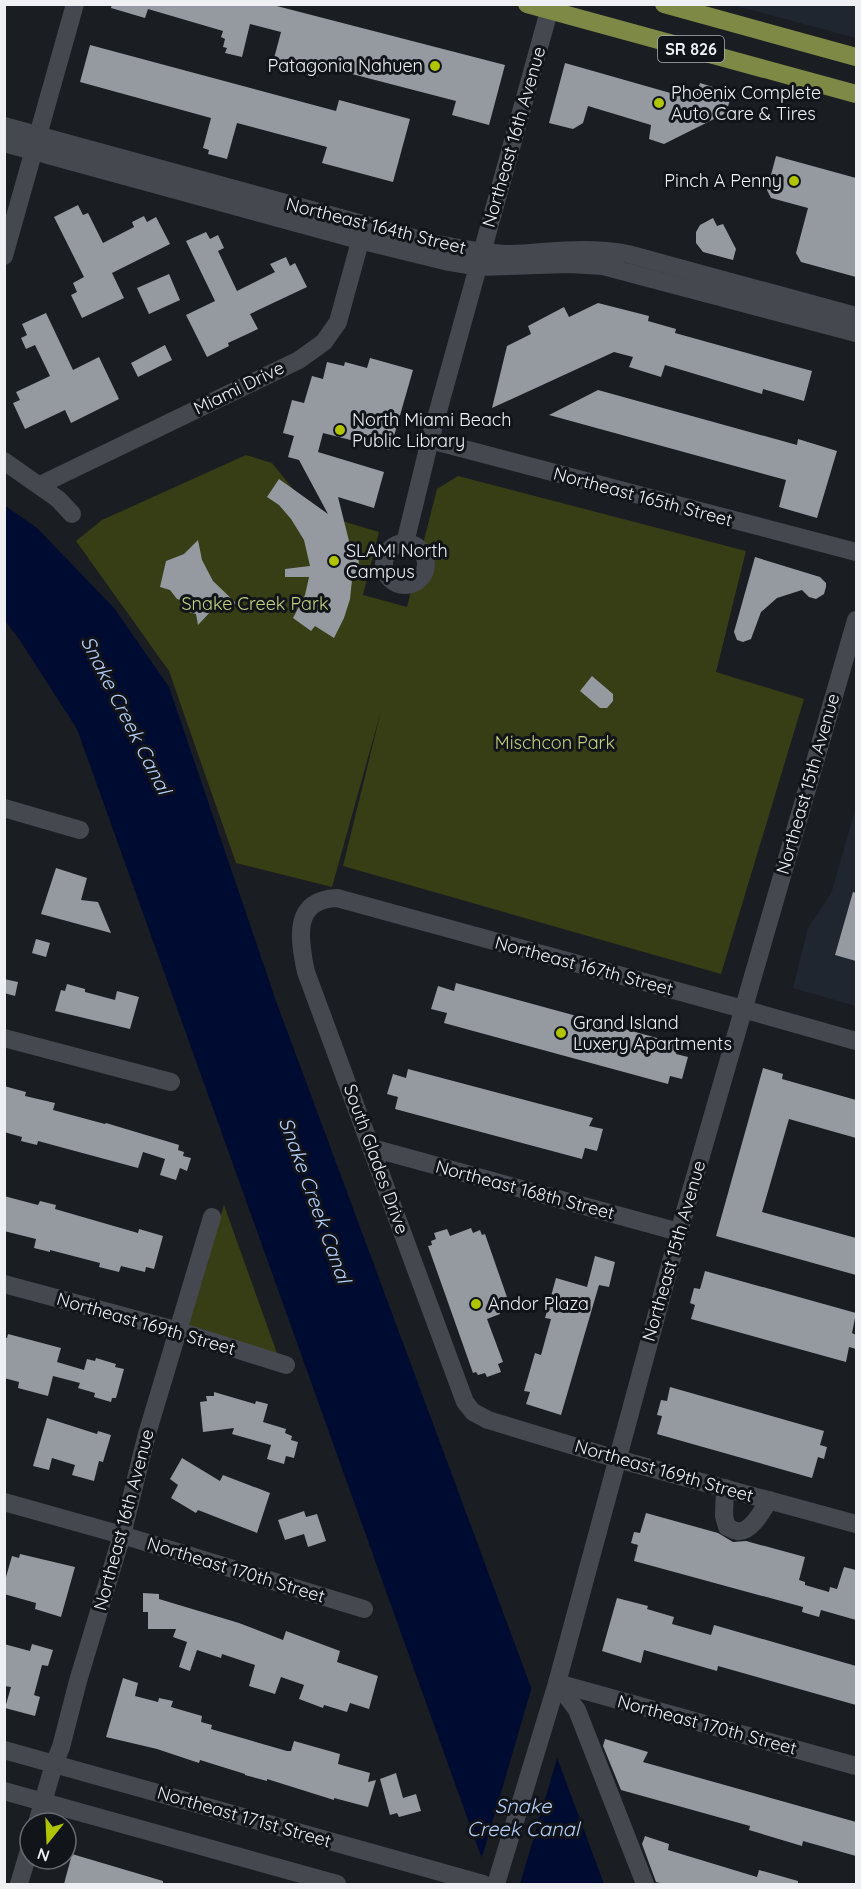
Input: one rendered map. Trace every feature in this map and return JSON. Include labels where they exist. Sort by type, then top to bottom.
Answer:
[{"type":"main road","name":"SR 826","points":[[527,4],[552,8],[856,94]]},
{"type":"main road","name":"SR 826","points":[[664,4],[856,57]]},
{"type":"street","points":[[4,256],[75,4]]},
{"type":"street","name":"Northeast 16th Avenue","points":[[405,543],[430,440],[552,8]]},
{"type":"street","name":"Northeast 164th Street","points":[[4,126],[36,143],[362,233],[436,244],[480,259],[603,266],[856,333]]},
{"type":"street","name":"Northeast 164th Street","points":[[4,143],[36,143]]},
{"type":"street","name":"Miami Drive","points":[[40,485],[299,360],[314,350],[324,342],[338,322],[362,233]]},
{"type":"street","name":"Northeast 164th Street","points":[[480,259],[509,254],[573,249],[606,250],[856,316]]},
{"type":"street","name":"Northeast 165th Street","points":[[430,440],[856,552]]},
{"type":"street","points":[[4,461],[40,485],[72,514]]},
{"type":"street","name":"Northeast 15th Avenue","points":[[496,1884],[552,1701],[679,1232],[856,620]]},
{"type":"street","points":[[4,808],[80,830]]},
{"type":"street","name":"Northeast 167th Street","points":[[312,904],[324,899],[337,898],[856,1041]]},
{"type":"street","name":"South Glades Drive","points":[[312,904],[306,912],[300,931],[306,972],[465,1402],[473,1412]]},
{"type":"street","points":[[4,1038],[171,1082]]},
{"type":"street","name":"Northeast 168th Street","points":[[372,1148],[679,1232]]},
{"type":"street","name":"Northeast 16th Avenue","points":[[40,1811],[122,1535],[147,1434],[212,1217]]},
{"type":"street","name":"Northeast 169th Street","points":[[4,1284],[179,1331],[286,1365]]},
{"type":"street","name":"Northeast 169th Street","points":[[473,1412],[488,1420],[617,1459],[856,1524]]},
{"type":"street","points":[[725,1488],[724,1516],[727,1527],[737,1532],[750,1526],[770,1500]]},
{"type":"street","name":"Northeast 170th Street","points":[[4,1502],[122,1535],[364,1610]]},
{"type":"street","points":[[557,1683],[577,1710],[645,1884]]},
{"type":"street","name":"Northeast 170th Street","points":[[557,1683],[856,1766]]},
{"type":"street","name":"Northeast 171st Street","points":[[4,1750],[440,1878],[482,1884]]},
{"type":"street","points":[[4,1791],[337,1884]]},
{"type":"shaded area","points":[[733,5],[856,5],[856,38]]},
{"type":"shaded area","points":[[856,807],[856,1006],[793,988],[808,928],[831,894]]},
{"type":"green space","name":"Mischcon Park","points":[[246,455],[272,463],[312,512],[379,532],[363,595],[407,607],[437,489],[458,476],[746,551],[716,672],[804,699],[721,974],[343,866],[381,711],[332,887],[236,863],[169,671],[76,541],[102,520]]},
{"type":"green space","points":[[224,1205],[278,1356],[187,1328]]},
{"type":"water","name":"Snake Creek Canal","points":[[4,505],[37,528],[114,608],[169,687],[276,1001],[604,1884],[491,1884],[77,729],[5,621]]},
{"type":"pier","points":[[533,1683],[559,1752],[520,1884],[487,1884],[479,1861]]},
{"type":"building","points":[[112,4],[269,4],[505,65],[489,125],[452,115],[456,101],[321,66],[317,77],[272,66],[281,32],[250,24],[242,57],[225,53],[227,48],[223,47],[225,39],[221,37],[223,31],[148,9],[145,18],[111,8]]},
{"type":"building","points":[[90,45],[336,111],[339,100],[410,119],[393,182],[322,163],[327,147],[237,123],[227,159],[208,154],[209,150],[203,148],[211,118],[80,82]]},
{"type":"building","points":[[565,63],[695,100],[700,83],[732,93],[726,113],[664,144],[649,139],[651,125],[588,106],[583,123],[573,129],[549,123]]},
{"type":"building","points":[[776,156],[856,178],[856,277],[801,262],[796,253],[808,208],[771,198],[767,190]]},
{"type":"building","points":[[78,205],[83,215],[88,213],[103,243],[134,227],[132,222],[144,216],[147,222],[156,217],[170,244],[112,273],[124,298],[82,318],[71,295],[77,292],[73,283],[84,277],[54,217]]},
{"type":"building","points":[[713,218],[717,226],[723,224],[736,249],[733,260],[703,252],[696,243],[696,232],[700,225]]},
{"type":"building","points":[[206,232],[210,239],[218,235],[224,248],[218,251],[237,291],[275,272],[270,264],[286,257],[290,266],[295,263],[307,287],[250,314],[258,329],[228,343],[229,346],[207,357],[186,315],[215,301],[186,241]]},
{"type":"building","points":[[169,274],[180,300],[149,314],[137,288]]},
{"type":"building","points":[[598,303],[649,316],[648,321],[676,329],[675,333],[812,371],[804,401],[763,389],[762,394],[665,365],[661,377],[629,367],[633,357],[614,352],[492,408],[507,346],[531,334],[528,326],[564,307],[569,317]]},
{"type":"building","points":[[46,313],[73,370],[99,357],[119,399],[71,423],[65,410],[25,429],[13,403],[20,400],[16,392],[50,376],[35,345],[26,349],[21,338],[27,335],[22,324]]},
{"type":"building","points":[[165,345],[172,360],[138,377],[131,363]]},
{"type":"building","name":"North Miami Beach Public Library","points":[[370,358],[413,370],[390,450],[323,433],[318,452],[384,472],[374,508],[338,497],[351,549],[357,548],[360,571],[357,580],[352,580],[350,599],[334,638],[315,626],[311,631],[293,618],[305,595],[309,577],[285,577],[285,569],[310,566],[304,540],[291,519],[279,505],[267,497],[279,479],[328,514],[299,460],[288,457],[294,436],[283,433],[292,400],[304,403],[312,376],[323,379],[327,362],[344,366],[345,362],[367,368]]},
{"type":"building","points":[[598,390],[797,445],[798,439],[837,451],[817,518],[779,507],[786,480],[549,415]]},
{"type":"building","points":[[198,540],[202,560],[213,581],[237,604],[213,609],[198,625],[196,614],[185,611],[187,602],[177,599],[170,590],[160,587],[166,561],[184,554]]},
{"type":"building","points":[[755,557],[820,577],[826,583],[826,587],[824,594],[816,599],[809,597],[802,590],[777,598],[761,612],[751,639],[743,642],[737,640],[734,632]]},
{"type":"building","points":[[592,676],[613,694],[613,701],[607,708],[600,708],[580,691]]},
{"type":"building","points":[[56,868],[87,878],[81,900],[98,902],[111,933],[41,914]]},
{"type":"building","points":[[853,892],[856,893],[856,961],[835,955]]},
{"type":"building","points":[[36,939],[50,943],[46,957],[32,953]]},
{"type":"building","points":[[4,979],[18,982],[15,996],[4,993]]},
{"type":"building","name":"Grand Island Luxery Apartments","points":[[456,983],[679,1044],[676,1054],[688,1057],[682,1079],[670,1076],[668,1084],[444,1023],[447,1013],[431,1009],[438,986],[454,991]]},
{"type":"building","points":[[67,984],[85,989],[85,992],[115,1000],[117,991],[139,997],[130,1029],[55,1011],[61,990],[65,991]]},
{"type":"building","points":[[763,1068],[783,1074],[782,1079],[856,1100],[856,1138],[789,1119],[762,1212],[856,1238],[856,1275],[716,1236]]},
{"type":"building","points":[[408,1069],[593,1118],[589,1126],[603,1129],[597,1151],[585,1148],[582,1159],[395,1109],[398,1097],[387,1094],[393,1074],[406,1078]]},
{"type":"building","points":[[4,1086],[26,1092],[25,1096],[55,1103],[53,1110],[179,1145],[178,1150],[184,1152],[183,1156],[191,1158],[187,1171],[180,1168],[176,1180],[160,1175],[165,1159],[143,1152],[138,1168],[38,1141],[37,1145],[21,1141],[22,1137],[4,1132]]},
{"type":"building","points":[[4,1196],[38,1205],[40,1201],[56,1205],[55,1209],[138,1233],[139,1229],[163,1236],[154,1269],[146,1267],[145,1272],[121,1266],[119,1272],[99,1267],[100,1263],[34,1248],[36,1239],[4,1231]]},
{"type":"building","name":"Andor Plaza","points":[[471,1228],[473,1233],[480,1230],[482,1235],[485,1234],[508,1300],[503,1302],[504,1307],[499,1309],[500,1314],[487,1319],[503,1362],[498,1364],[501,1372],[487,1377],[485,1373],[478,1375],[476,1372],[473,1373],[428,1246],[432,1245],[431,1241],[436,1239],[434,1233],[447,1229],[450,1236]]},
{"type":"building","points":[[595,1256],[615,1262],[609,1287],[599,1285],[561,1415],[526,1404],[530,1392],[524,1391],[535,1353],[541,1355],[551,1319],[545,1318],[556,1278],[587,1287]]},
{"type":"building","points":[[705,1271],[856,1313],[852,1333],[856,1335],[856,1349],[849,1347],[846,1362],[691,1319],[695,1305],[690,1303],[694,1288],[700,1289]]},
{"type":"building","points":[[8,1334],[61,1348],[57,1362],[84,1370],[87,1359],[95,1361],[96,1358],[116,1364],[115,1367],[124,1369],[116,1398],[112,1398],[111,1402],[94,1397],[95,1393],[78,1388],[80,1383],[53,1376],[48,1396],[18,1388],[19,1382],[4,1378],[4,1337],[7,1338]]},
{"type":"building","points":[[670,1387],[824,1431],[820,1445],[827,1447],[824,1459],[818,1457],[812,1478],[657,1434],[662,1416],[657,1415],[661,1400],[667,1401]]},
{"type":"building","points":[[214,1392],[255,1404],[256,1401],[268,1404],[263,1422],[286,1429],[285,1433],[292,1436],[291,1440],[298,1442],[294,1458],[286,1456],[284,1464],[267,1459],[271,1445],[232,1434],[234,1428],[203,1432],[200,1402],[207,1401],[206,1396],[214,1396]]},
{"type":"building","points":[[47,1418],[97,1434],[98,1431],[111,1435],[103,1462],[99,1461],[94,1481],[72,1475],[75,1465],[52,1458],[49,1470],[33,1466]]},
{"type":"building","points":[[182,1458],[220,1481],[223,1475],[270,1493],[257,1533],[198,1510],[196,1513],[171,1498],[178,1485],[170,1479]]},
{"type":"building","points":[[304,1511],[306,1517],[317,1514],[326,1541],[308,1547],[304,1534],[285,1540],[278,1520]]},
{"type":"building","points":[[646,1513],[718,1533],[733,1542],[746,1541],[805,1557],[799,1580],[805,1582],[805,1585],[829,1592],[830,1587],[837,1589],[844,1567],[856,1570],[856,1620],[821,1610],[819,1617],[802,1612],[803,1607],[634,1561],[638,1545],[631,1543],[634,1532],[640,1533]]},
{"type":"building","points":[[20,1554],[75,1567],[61,1617],[35,1609],[36,1603],[4,1594],[4,1584],[12,1556],[19,1558]]},
{"type":"building","points":[[143,1593],[159,1594],[159,1599],[239,1623],[283,1640],[286,1631],[340,1651],[337,1662],[378,1676],[369,1709],[350,1703],[347,1712],[324,1705],[323,1708],[299,1699],[304,1685],[281,1677],[275,1694],[249,1686],[255,1665],[222,1654],[221,1658],[197,1650],[190,1671],[179,1667],[187,1642],[173,1637],[176,1629],[148,1629],[148,1612],[143,1612]]},
{"type":"building","points":[[617,1598],[648,1606],[647,1609],[674,1617],[672,1624],[711,1635],[714,1625],[856,1666],[856,1705],[718,1666],[717,1671],[644,1650],[641,1663],[602,1651]]},
{"type":"building","points":[[4,1644],[30,1651],[32,1644],[53,1650],[48,1666],[42,1665],[34,1695],[40,1697],[35,1716],[5,1708],[11,1687],[4,1686]]},
{"type":"building","points":[[123,1678],[138,1683],[135,1696],[158,1702],[159,1698],[173,1701],[171,1707],[202,1716],[201,1722],[212,1725],[211,1729],[287,1751],[291,1751],[294,1741],[340,1754],[338,1764],[370,1773],[368,1782],[376,1780],[368,1807],[334,1798],[334,1800],[200,1760],[199,1763],[157,1749],[106,1737]]},
{"type":"building","points":[[605,1739],[648,1752],[643,1762],[856,1822],[856,1856],[803,1841],[802,1846],[749,1830],[750,1826],[621,1790],[603,1746]]},
{"type":"building","points":[[396,1773],[403,1798],[416,1794],[421,1811],[399,1817],[397,1813],[390,1815],[380,1779]]},
{"type":"building","points":[[645,1836],[669,1844],[668,1850],[757,1877],[759,1870],[798,1881],[798,1884],[664,1884],[656,1882],[642,1844]]},
{"type":"building","points":[[78,1856],[163,1881],[163,1884],[64,1884],[67,1871],[78,1871]]},
{"type":"place","name":"Patagonia Nahuen","points":[[435,66]]},
{"type":"place","name":"Phoenix Complete Auto Care & Tires","points":[[659,103]]},
{"type":"place","name":"Pinch A Penny","points":[[794,181]]},
{"type":"place","name":"North Miami Beach Public Library","points":[[340,430]]},
{"type":"place","name":"SLAM! North Campus","points":[[334,561]]},
{"type":"place","name":"Grand Island Luxery Apartments","points":[[561,1033]]},
{"type":"place","name":"Andor Plaza","points":[[476,1304]]},
{"type":"park label","name":"Snake Creek Park","points":[[255,604]]}]
